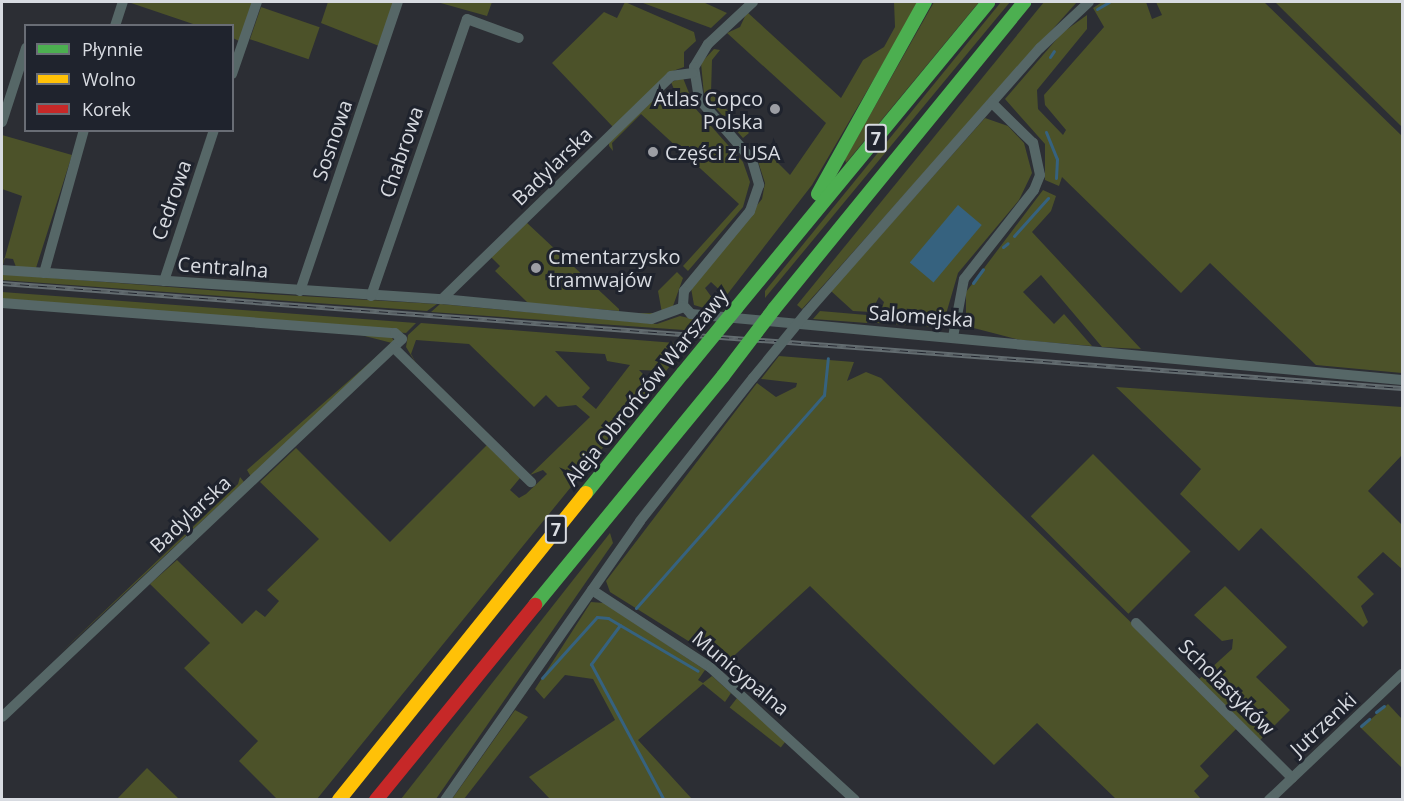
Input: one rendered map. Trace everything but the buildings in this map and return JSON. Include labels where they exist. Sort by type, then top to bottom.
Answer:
[{"type":"main road","points":[[764,274],[827,182],[925,2]]},
{"type":"main road","name":"Aleja Obrońców Warszawy","points":[[339,800],[683,373],[988,2]]},
{"type":"main road","name":"7","points":[[376,800],[723,376],[774,309],[1024,2]]},
{"type":"street","points":[[117,24],[123,2]]},
{"type":"street","points":[[234,68],[257,2]]},
{"type":"street","name":"Sosnowa","points":[[300,291],[398,2]]},
{"type":"street","points":[[442,299],[651,319],[684,307],[686,287],[750,211],[759,185],[752,160],[699,99],[693,73],[708,44],[753,2]]},
{"type":"street","points":[[445,800],[592,590],[753,378],[807,312],[992,103],[1089,2]]},
{"type":"street","name":"Chabrowa","points":[[370,296],[467,19],[519,38]]},
{"type":"street","points":[[2,123],[24,54]]},
{"type":"street","name":"Badylarska","points":[[442,299],[671,76],[693,73]]},
{"type":"street","points":[[953,336],[964,279],[1030,195],[1040,175],[1033,143],[992,103]]},
{"type":"street","points":[[44,273],[83,132]]},
{"type":"street","name":"Cedrowa","points":[[164,281],[213,132]]},
{"type":"street","name":"Centralna","points":[[2,270],[442,299]]},
{"type":"street","name":"Badylarska","points":[[2,303],[401,336],[394,348],[2,717]]},
{"type":"street","name":"Salomejska","points":[[684,307],[700,317],[953,336],[1402,380]]},
{"type":"street","points":[[394,348],[531,482]]},
{"type":"street","name":"Municypalna","points":[[592,590],[711,668],[855,800]]},
{"type":"street","name":"Scholastyków","points":[[1136,623],[1292,778]]},
{"type":"street","name":"Jutrzenki","points":[[1269,800],[1402,674]]},
{"type":"green space","points":[[128,2],[253,2],[239,41],[234,38],[234,24],[193,24]]},
{"type":"green space","points":[[328,2],[395,2],[379,46],[321,23]]},
{"type":"green space","points":[[437,2],[492,2],[487,16]]},
{"type":"green space","points":[[625,2],[694,32],[696,41],[684,52],[684,67],[670,72],[613,127],[552,63],[604,12],[617,18]]},
{"type":"green space","points":[[703,2],[727,13],[711,28],[643,3]]},
{"type":"green space","points":[[894,2],[919,2],[812,185],[726,296],[711,282],[705,288],[718,306],[714,311],[694,305],[691,288],[762,199],[765,183],[755,152],[761,146],[790,175],[826,123],[727,33],[740,27],[747,12],[841,98],[863,60],[884,47],[895,27]]},
{"type":"green space","points":[[934,2],[979,2],[846,163],[845,159]]},
{"type":"green space","points":[[1001,2],[1010,2],[765,298],[765,291]]},
{"type":"green space","points":[[1044,2],[1077,2],[802,309],[797,305]]},
{"type":"green space","points":[[1102,2],[1146,2],[1152,19],[1162,15],[1156,2],[1264,2],[1402,136],[1402,373],[1316,365],[1210,263],[1181,293],[1062,177],[1059,186],[1045,180],[1045,144],[1005,99],[1062,33],[1087,15],[1087,29],[1037,90],[1038,109],[1063,135],[1066,130],[1045,105],[1044,95],[1104,27],[1093,8]]},
{"type":"green space","points":[[1275,2],[1402,2],[1402,127]]},
{"type":"green space","points":[[261,7],[320,27],[309,59],[250,39]]},
{"type":"green space","points":[[714,49],[720,50],[712,60],[711,93],[749,133],[743,138],[704,95],[701,63]]},
{"type":"green space","points":[[683,78],[695,108],[743,162],[750,182],[743,207],[688,271],[683,266],[739,204],[641,114],[612,143],[613,151],[609,146],[609,143],[662,91],[680,104],[671,82]]},
{"type":"green space","points":[[985,118],[1008,126],[1024,143],[1032,173],[1019,200],[958,273],[944,321],[934,327],[877,323],[884,302],[879,297],[871,312],[853,311],[831,291]]},
{"type":"green space","points":[[2,135],[72,155],[36,268],[16,267],[13,259],[5,258],[22,196],[2,189]]},
{"type":"green space","points":[[1043,190],[1056,196],[1051,211],[1032,232],[1141,349],[1102,347],[1041,275],[1023,292],[1054,324],[1064,314],[1092,346],[1020,340],[966,326],[966,292]]},
{"type":"green space","points":[[526,222],[619,311],[528,303],[495,271],[500,266],[491,257]]},
{"type":"green space","points":[[677,272],[683,278],[673,306],[662,316],[626,313],[662,313],[658,291]]},
{"type":"green space","points":[[2,274],[234,292],[437,304],[427,311],[2,280]]},
{"type":"green space","points":[[2,292],[416,323],[406,333],[2,300]]},
{"type":"green space","points":[[440,304],[657,324],[680,316],[706,322],[698,331],[431,312]]},
{"type":"green space","points":[[820,311],[869,316],[867,323],[813,319]]},
{"type":"green space","points":[[421,323],[688,344],[666,371],[639,370],[654,385],[317,799],[277,799],[239,761],[258,741],[184,668],[210,643],[150,584],[177,560],[242,624],[256,610],[265,617],[279,601],[267,590],[319,539],[260,482],[296,448],[390,542],[487,445],[520,478],[510,490],[519,498],[526,494],[547,474],[543,470],[530,475],[590,417],[576,405],[558,407],[546,395],[534,407],[469,344],[416,340],[411,354],[417,365],[406,347],[408,335]],"holes":[[[555,351],[605,354],[607,361],[630,365],[596,409],[582,397],[590,388]]]},
{"type":"green space","points":[[357,334],[391,336],[395,343],[251,477],[247,470],[392,343]]},
{"type":"green space","points":[[779,356],[854,362],[847,381],[866,372],[881,378],[1238,727],[1200,766],[1209,776],[1194,791],[1201,799],[1116,799],[1037,723],[994,765],[810,586],[725,664],[610,592],[606,581],[757,383],[776,397],[796,387],[797,383],[761,379]]},
{"type":"green space","points":[[1116,387],[1402,407],[1402,455],[1368,491],[1402,525],[1402,569],[1383,552],[1357,577],[1374,594],[1361,606],[1368,622],[1363,627],[1261,528],[1239,551],[1180,494],[1201,469]]},
{"type":"green space","points":[[1093,454],[1191,552],[1128,614],[1031,516]]},
{"type":"green space","points":[[240,477],[244,482],[56,657],[238,484]]},
{"type":"green space","points":[[610,533],[613,543],[436,799],[401,799]]},
{"type":"green space","points":[[1225,586],[1287,647],[1256,677],[1290,710],[1259,741],[1198,680],[1232,649],[1233,639],[1222,641],[1194,615]]},
{"type":"green space","points":[[591,602],[604,603],[705,670],[698,680],[703,683],[712,676],[731,693],[725,702],[703,684],[638,740],[692,799],[550,799],[529,777],[615,720],[593,679],[565,675],[544,699],[535,689]]},
{"type":"green space","points":[[737,698],[788,738],[781,747],[730,707]]},
{"type":"green space","points":[[1388,704],[1402,719],[1402,768],[1361,728]]},
{"type":"green space","points":[[515,710],[528,717],[464,799],[452,799]]},
{"type":"green space","points":[[147,768],[179,799],[117,799]]},
{"type":"water","points":[[958,205],[982,225],[934,282],[910,262]]},
{"type":"waterway","points":[[1097,9],[1109,2]]},
{"type":"waterway","points":[[1050,57],[1054,51]]},
{"type":"waterway","points":[[1046,132],[1057,159],[1056,178]]},
{"type":"waterway","points":[[1014,236],[1048,198]]},
{"type":"waterway","points":[[1003,247],[1008,243]]},
{"type":"waterway","points":[[973,283],[983,269]]},
{"type":"waterway","points":[[636,608],[824,395],[828,358]]},
{"type":"waterway","points":[[542,678],[597,617],[608,618],[698,671]]},
{"type":"waterway","points":[[620,625],[591,664],[664,800]]},
{"type":"waterway","points":[[1376,712],[1384,706]]},
{"type":"waterway","points":[[1361,726],[1369,719]]},
{"type":"railway","points":[[2,283],[1402,388]]},
{"type":"traffic: fast","points":[[818,194],[925,2]]},
{"type":"traffic: fast","points":[[737,307],[988,2]]},
{"type":"traffic: fast","points":[[774,309],[1024,2]]},
{"type":"traffic: fast","points":[[683,373],[737,307]]},
{"type":"traffic: fast","points":[[723,376],[774,309]]},
{"type":"traffic: fast","points":[[586,493],[683,373]]},
{"type":"traffic: fast","points":[[535,605],[723,376]]},
{"type":"traffic: slow","points":[[339,800],[586,493]]},
{"type":"traffic: jam","points":[[376,800],[535,605]]},
{"type":"place","name":"Atlas Copco Polska","points":[[775,109]]},
{"type":"place","name":"Części z USA","points":[[653,152]]},
{"type":"place","name":"Cmentarzysko tramwajów","points":[[536,268]]}]
